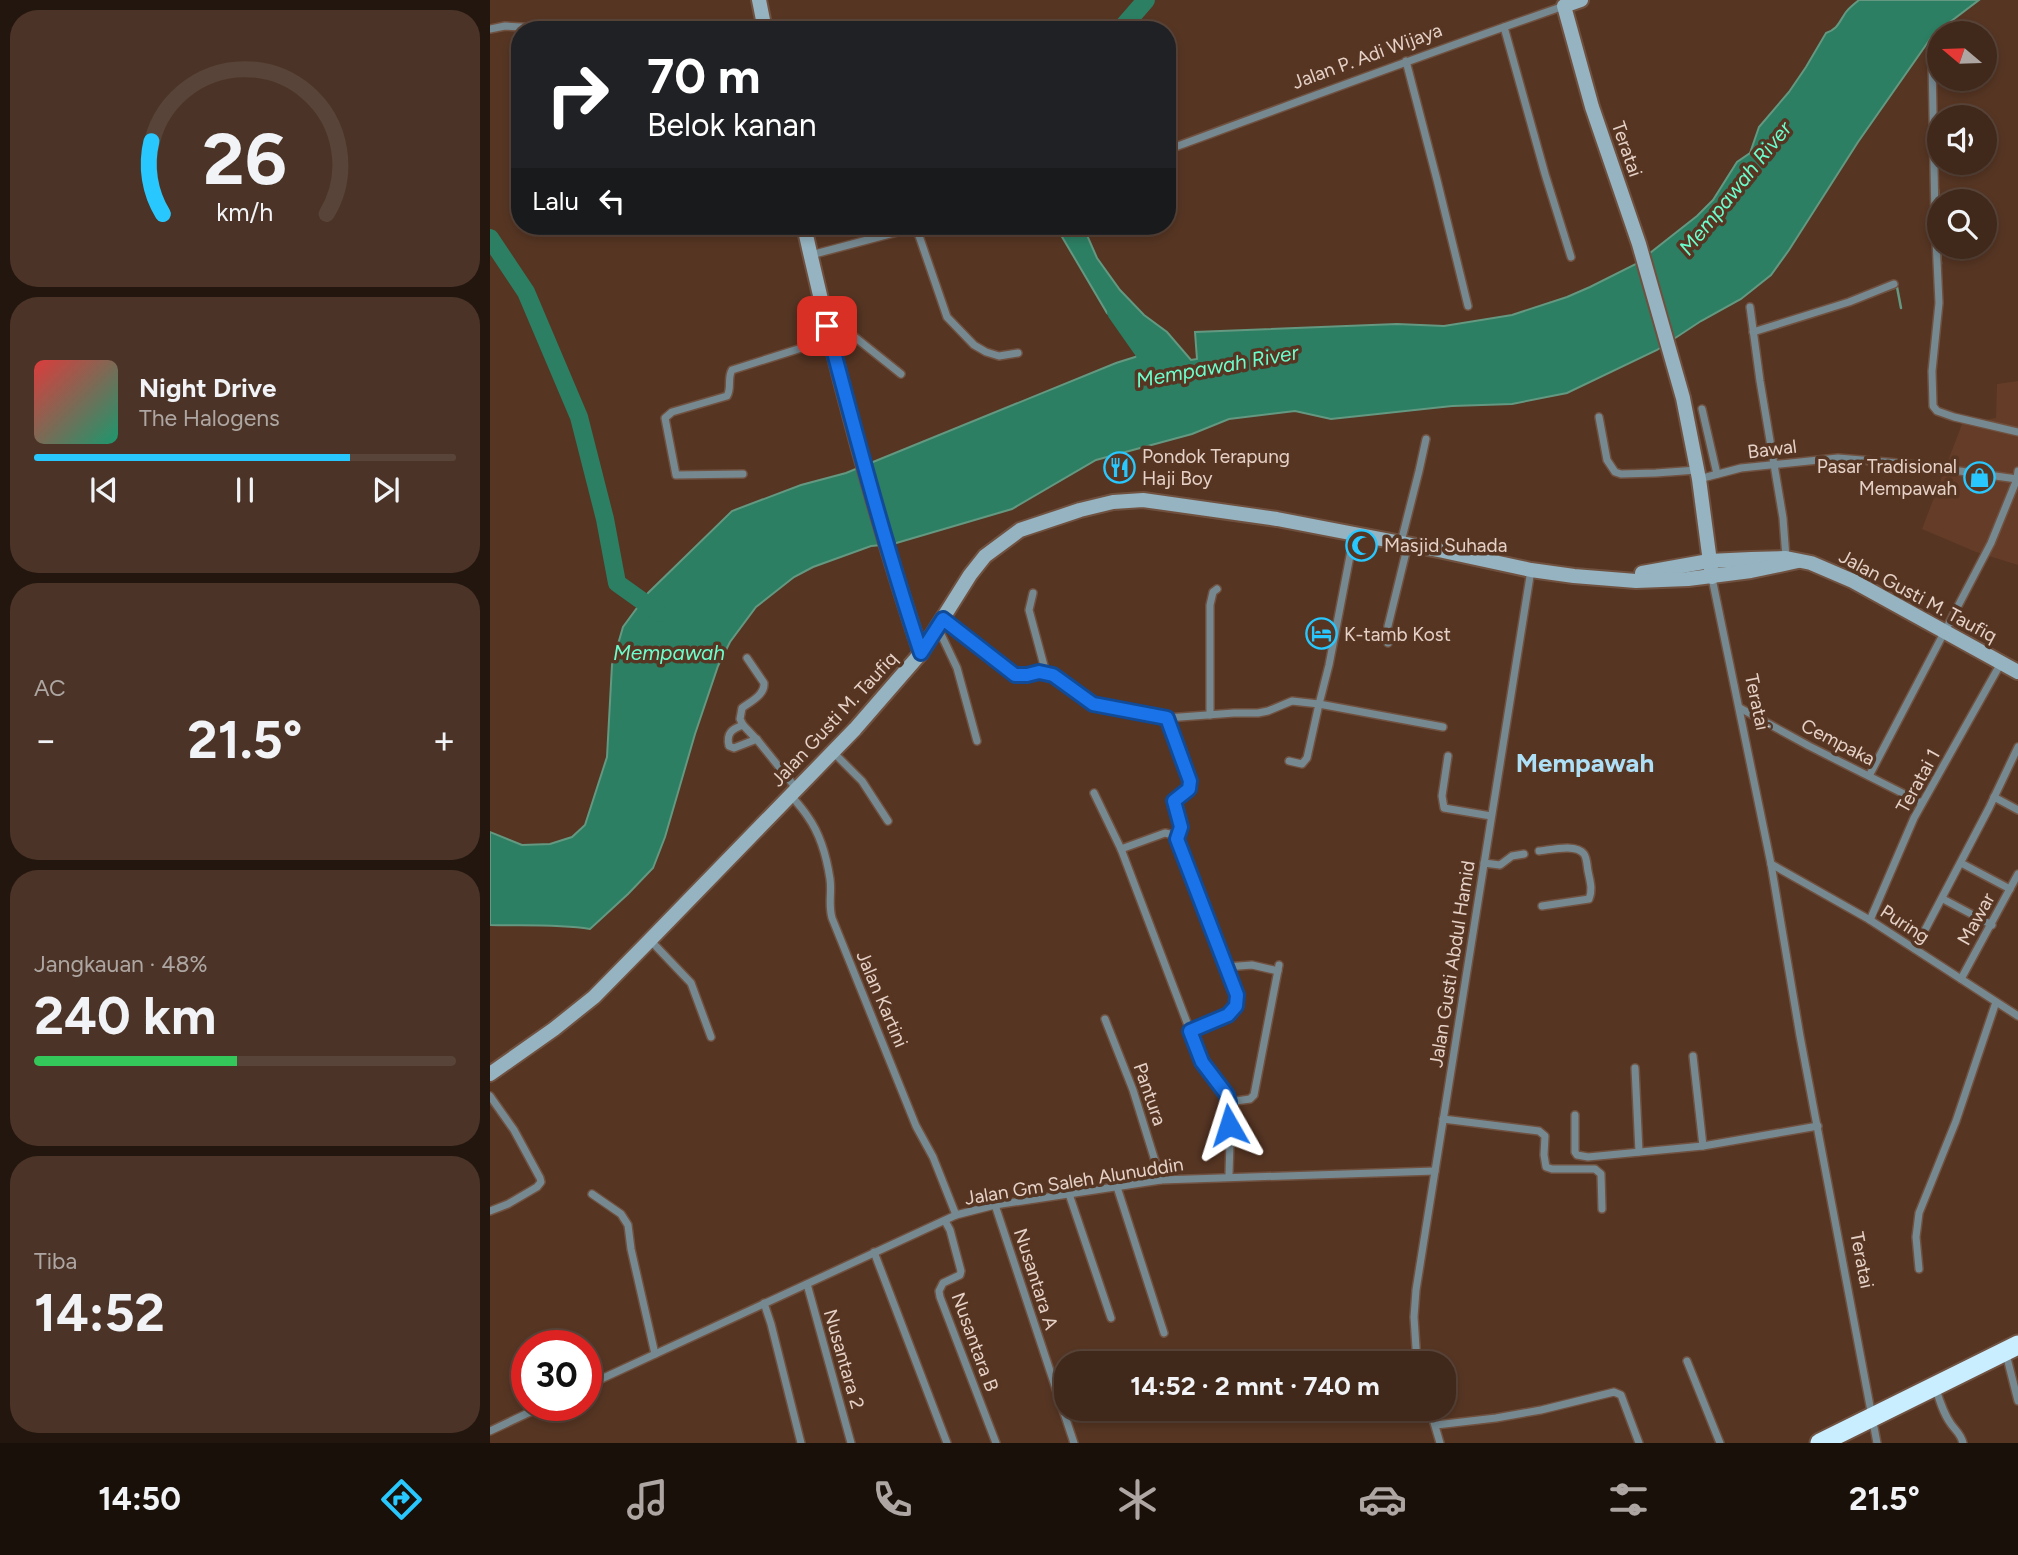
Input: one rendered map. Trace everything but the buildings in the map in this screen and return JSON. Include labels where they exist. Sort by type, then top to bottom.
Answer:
[{"type":"highway","points":[[1820,1443],[2012,1348]]},
{"type":"main road","points":[[759,0],[763,21]]},
{"type":"main road","name":"Jalan P. Adi Wijaya","points":[[1564,6],[1581,0]]},
{"type":"main road","name":"Teratai","points":[[1564,6],[1592,107],[1639,244],[1683,398],[1698,474],[1712,577]]},
{"type":"main road","points":[[806,235],[857,442],[921,653]]},
{"type":"main road","name":"Jalan Gusti M. Taufiq","points":[[490,1074],[554,1029],[594,996],[650,940],[833,751],[921,653],[985,556],[1020,530],[1112,502],[1129,500],[1163,502],[1277,519],[1531,570],[1574,576],[1650,580],[1712,577],[1751,571],[1790,560]]},
{"type":"main road","name":"Jalan Gusti M. Taufiq","points":[[1616,579],[1709,561],[1790,560],[1821,566],[2018,672]]},
{"type":"street","name":"Jalan P. Adi Wijaya","points":[[1176,147],[1406,61],[1564,6]]},
{"type":"street","points":[[490,29],[511,26]]},
{"type":"street","points":[[1504,27],[1571,257]]},
{"type":"street","points":[[1406,61],[1468,306]]},
{"type":"street","points":[[1933,91],[1939,303],[1932,370],[1933,406],[1937,411],[1954,418],[2018,432]]},
{"type":"street","points":[[811,255],[885,235]]},
{"type":"street","points":[[921,235],[947,317],[974,345],[986,352],[999,356],[1018,353]]},
{"type":"street","points":[[1754,332],[1849,302],[1894,284]]},
{"type":"street","points":[[1750,307],[1790,560]]},
{"type":"street","points":[[823,312],[901,374]]},
{"type":"street","points":[[743,474],[676,475],[665,418],[672,412],[729,395],[732,370],[830,339]]},
{"type":"street","points":[[1702,409],[1717,474]]},
{"type":"street","name":"Bawal","points":[[1599,417],[1611,468],[1621,474],[1717,474],[1741,468],[1838,457],[2017,475]]},
{"type":"street","points":[[1388,643],[1388,626],[1426,439]]},
{"type":"street","points":[[1869,776],[1991,542],[2017,475]]},
{"type":"street","points":[[1289,761],[1301,764],[1307,758],[1329,665],[1354,535]]},
{"type":"street","name":"Jalan Gusti Abdul Hamid","points":[[1416,1351],[1416,1290],[1531,570]]},
{"type":"street","name":"Teratai","points":[[1712,577],[1771,864],[1800,1036],[1877,1443]]},
{"type":"street","points":[[1210,715],[1210,605],[1213,592],[1217,589]]},
{"type":"street","points":[[1033,593],[1029,610],[1046,673]]},
{"type":"street","points":[[940,623],[1015,675],[1053,675],[1093,704],[1167,718],[1258,713],[1292,701],[1443,727]]},
{"type":"street","points":[[940,623],[957,668],[977,741]]},
{"type":"street","points":[[747,658],[765,687],[742,708],[740,719],[743,725],[733,729],[728,739],[729,746],[734,748],[757,740]]},
{"type":"street","name":"Teratai 1","points":[[1870,920],[1922,803],[2001,663]]},
{"type":"street","name":"Cempaka","points":[[1740,708],[1922,803]]},
{"type":"street","points":[[1167,718],[1190,781],[1189,789],[1174,801],[1181,827],[1177,839]]},
{"type":"street","name":"Jalan Kartini","points":[[743,725],[794,792],[816,831],[828,865],[832,918],[916,1126],[933,1157],[956,1215]]},
{"type":"street","points":[[1915,949],[1943,899],[2018,747]]},
{"type":"street","points":[[833,751],[862,781],[888,821]]},
{"type":"street","points":[[1448,756],[1442,796],[1444,808],[1491,816]]},
{"type":"street","points":[[1094,793],[1121,849],[1202,1062],[1224,1089],[1229,1102],[1229,1177]]},
{"type":"street","points":[[1994,797],[2018,810]]},
{"type":"street","points":[[1121,849],[1166,833],[1171,833],[1177,839],[1237,995],[1236,1006],[1228,1015],[1190,1031]]},
{"type":"street","points":[[1539,851],[1574,848],[1582,852],[1586,857],[1592,891],[1589,899],[1542,906]]},
{"type":"street","points":[[1484,863],[1500,865],[1512,856],[1524,854]]},
{"type":"street","points":[[1961,863],[2010,889]]},
{"type":"street","name":"Puring","points":[[1771,864],[1870,920],[2018,1016]]},
{"type":"street","name":"Mawar","points":[[1961,979],[2018,874]]},
{"type":"street","points":[[1943,899],[1992,925]]},
{"type":"street","points":[[650,940],[691,983],[711,1037]]},
{"type":"street","points":[[1226,967],[1252,965],[1279,968],[1254,1095],[1250,1099],[1229,1102]]},
{"type":"street","points":[[1919,1269],[1916,1237],[1919,1213],[1956,1121],[1996,1002]]},
{"type":"street","name":"Pantura","points":[[1105,1019],[1133,1090],[1161,1180]]},
{"type":"street","points":[[1693,1056],[1703,1146]]},
{"type":"street","points":[[1635,1068],[1639,1152]]},
{"type":"street","points":[[490,1096],[514,1130],[541,1182],[508,1204],[490,1211]]},
{"type":"street","points":[[1575,1115],[1575,1153],[1588,1157],[1703,1146],[1818,1126]]},
{"type":"street","points":[[1443,1119],[1539,1131],[1545,1136],[1546,1167],[1595,1169],[1601,1174],[1602,1209]]},
{"type":"street","name":"Jalan Gm Saleh Alunuddin","points":[[602,1379],[956,1215],[995,1205],[1161,1180],[1435,1171]]},
{"type":"street","points":[[1116,1187],[1164,1333]]},
{"type":"street","points":[[592,1194],[621,1214],[628,1225],[655,1354]]},
{"type":"street","points":[[1069,1194],[1111,1318]]},
{"type":"street","name":"Nusantara A","points":[[995,1205],[1074,1443]]},
{"type":"street","name":"Nusantara B","points":[[945,1221],[961,1271],[960,1275],[943,1283],[939,1291],[940,1297],[996,1443]]},
{"type":"street","points":[[874,1252],[947,1443]]},
{"type":"street","name":"Nusantara 2","points":[[807,1284],[851,1443]]},
{"type":"street","points":[[764,1303],[801,1443]]},
{"type":"street","points":[[2012,1348],[2018,1401]]},
{"type":"street","points":[[1687,1361],[1720,1443]]},
{"type":"street","points":[[1935,1385],[1942,1406],[1960,1433],[1963,1443]]},
{"type":"street","points":[[1436,1425],[1541,1410],[1614,1392],[1621,1395],[1639,1443]]},
{"type":"street","points":[[490,1431],[511,1421]]},
{"type":"street","points":[[1434,1421],[1440,1443]]},
{"type":"shaded area","name":"Pasar Tradisional Mempawah","points":[[2018,381],[2018,565],[1976,552],[1922,529],[1962,424],[1996,418],[1997,384]]},
{"type":"water","name":"Mempawah","points":[[1859,0],[1979,0],[1951,21],[1927,21],[1927,44],[1858,142],[1789,250],[1771,275],[1741,299],[1657,350],[1567,393],[1512,404],[1452,406],[1331,419],[1295,411],[1229,419],[1192,434],[1096,460],[1012,509],[893,544],[871,546],[813,567],[794,577],[756,607],[730,642],[718,666],[653,868],[590,929],[490,925],[490,832],[522,845],[550,844],[572,837],[585,825],[607,757],[612,665],[623,627],[648,593],[732,511],[801,485],[846,473],[1147,350],[1147,346],[1138,337],[1107,313],[1061,235],[1087,235],[1097,258],[1120,290],[1144,315],[1167,332],[1191,360],[1197,359],[1195,332],[1397,324],[1444,326],[1512,315],[1567,297],[1636,264],[1697,216],[1713,200],[1737,162],[1750,153],[1759,127],[1789,92],[1826,33],[1836,27],[1847,10]]},
{"type":"waterway","points":[[1128,21],[1146,0]]},
{"type":"waterway","points":[[490,238],[526,292],[579,417],[605,519],[617,583],[659,613]]},
{"type":"waterway","points":[[1941,259],[1941,264]]},
{"type":"waterway","points":[[1883,292],[1897,287],[1901,308]]},
{"type":"waterway","name":"Mempawah River","points":[[1116,312],[1158,372]]},
{"type":"place","name":"Pondok Terapung Haji Boy","points":[[1119,467]]},
{"type":"place","name":"Pasar Tradisional Mempawah","points":[[1980,477]]},
{"type":"place","name":"Masjid Suhada","points":[[1361,545]]},
{"type":"place","name":"K-tamb Kost","points":[[1321,634]]},
{"type":"district","name":"Mempawah","points":[[1585,763]]},
{"type":"route","points":[[827,326],[900,591],[921,653],[943,619],[1015,675],[1046,673],[1053,675],[1093,704],[1167,718],[1190,781],[1189,789],[1174,801],[1181,827],[1177,839],[1237,995],[1236,1006],[1228,1015],[1190,1031],[1206,1069],[1227,1095],[1229,1125]]}]
